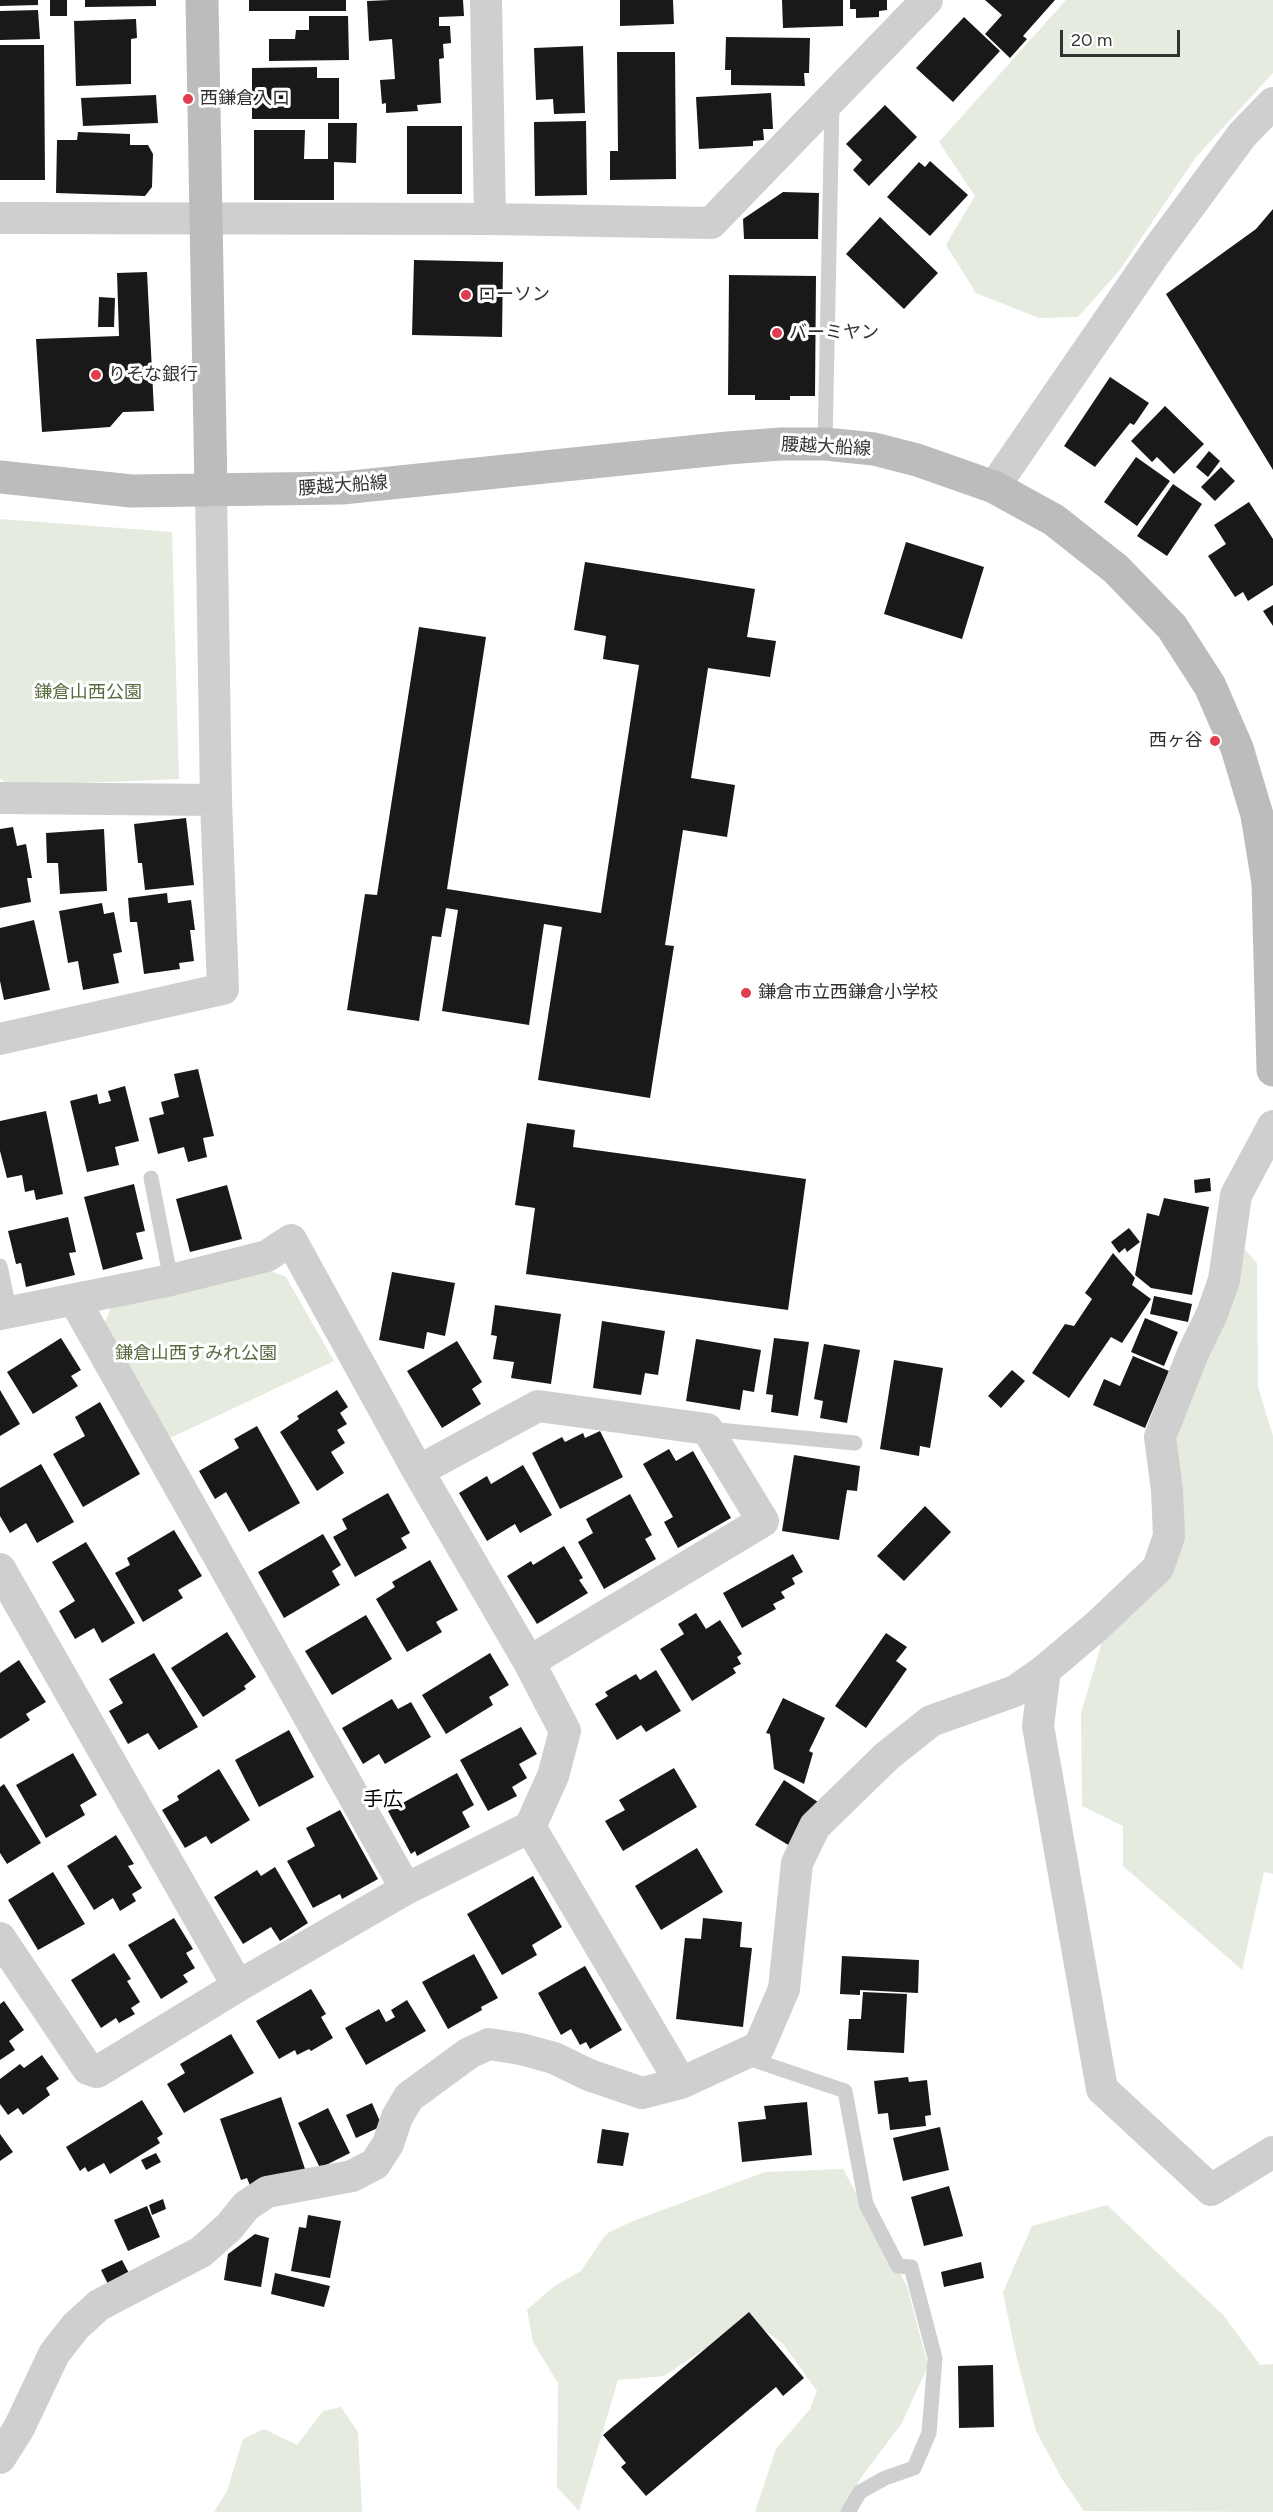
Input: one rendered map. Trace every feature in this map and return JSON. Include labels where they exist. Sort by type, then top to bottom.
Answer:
[{"type":"main road","points":[[202,0],[211,490]]},
{"type":"main road","name":"腰越大船線","points":[[0,477],[130,491],[342,488],[728,448],[781,444],[825,444],[874,449],[917,460],[994,488],[1054,520],[1116,569],[1172,627],[1210,686],[1237,748],[1257,815],[1270,882],[1273,1070]]},
{"type":"street","points":[[486,0],[490,219]]},
{"type":"street","points":[[0,218],[490,219],[711,224],[927,0]]},
{"type":"street","points":[[994,488],[1155,253],[1242,135],[1273,103]]},
{"type":"street","points":[[0,1039],[223,989],[216,800],[211,490]]},
{"type":"street","points":[[0,798],[216,800]]},
{"type":"street","points":[[0,2458],[19,2428],[54,2354],[75,2327],[99,2306],[201,2252],[229,2227],[246,2206],[267,2192],[352,2176],[375,2164],[388,2144],[397,2117],[409,2097],[469,2053],[489,2044],[521,2049],[554,2058],[598,2079],[642,2093],[681,2083],[759,2047],[784,1989],[797,1863],[814,1826],[887,1756],[931,1721],[1016,1691],[1045,1670],[1097,1626],[1158,1568],[1169,1536],[1167,1490],[1160,1437],[1224,1280],[1236,1195],[1273,1126]]},
{"type":"street","points":[[0,1938],[88,2069],[97,2072],[238,1986],[406,1889],[530,1827],[553,1776],[565,1731],[529,1662],[418,1471],[291,1240],[267,1256],[75,1301],[5,1313]]},
{"type":"street","points":[[75,1301],[406,1889]]},
{"type":"street","points":[[418,1471],[538,1406],[707,1429],[763,1521],[529,1662]]},
{"type":"street","points":[[0,1569],[238,1986]]},
{"type":"street","points":[[1045,1670],[1038,1726],[1102,2090],[1211,2190],[1273,2152]]},
{"type":"street","points":[[530,1827],[681,2083]]},
{"type":"lane","points":[[825,444],[832,100]]},
{"type":"lane","points":[[151,1178],[171,1280]]},
{"type":"lane","points":[[0,1266],[5,1313]]},
{"type":"lane","points":[[707,1429],[855,1443]]},
{"type":"lane","points":[[742,2056],[844,2091],[866,2204],[898,2266],[911,2267],[935,2358],[929,2433],[915,2468],[885,2478],[860,2492],[848,2512]]},
{"type":"green space","points":[[1066,0],[1273,0],[1273,73],[1196,157],[1119,271],[1078,317],[1039,318],[976,293],[946,245],[975,196],[939,142]]},
{"type":"green space","name":"鎌倉山西公園","points":[[0,519],[172,532],[179,779],[9,786],[0,778]]},
{"type":"green space","points":[[1241,1245],[1257,1263],[1258,1387],[1273,1436],[1273,1874],[1264,1872],[1242,1970],[1123,1866],[1123,1826],[1082,1806],[1081,1713],[1105,1632],[1155,1580],[1171,1438]]},
{"type":"green space","name":"鎌倉山西すみれ公園","points":[[271,1271],[286,1277],[334,1361],[168,1439],[104,1325],[111,1307]]},
{"type":"green space","points":[[843,2169],[907,2286],[928,2366],[902,2423],[860,2479],[846,2512],[755,2512],[776,2449],[810,2409],[817,2391],[783,2344],[758,2325],[724,2336],[664,2376],[618,2380],[579,2511],[557,2487],[558,2383],[533,2342],[527,2310],[553,2287],[581,2271],[606,2234],[633,2221],[765,2172]]},
{"type":"green space","points":[[1107,2205],[1224,2316],[1260,2365],[1273,2364],[1273,2512],[1084,2511],[1062,2479],[1036,2431],[1016,2355],[1003,2292],[1032,2226]]},
{"type":"green space","points":[[341,2407],[358,2432],[362,2512],[214,2512],[227,2491],[243,2439],[264,2429],[297,2445],[323,2411]]},
{"type":"building","points":[[0,0],[38,0],[38,5],[0,6]]},
{"type":"building","points":[[50,0],[67,0],[67,16],[50,16]]},
{"type":"building","points":[[85,0],[156,0],[156,6],[85,7]]},
{"type":"building","points":[[249,0],[346,0],[346,11],[249,11]]},
{"type":"building","points":[[463,0],[464,16],[439,17],[439,26],[450,26],[451,43],[443,44],[444,58],[439,59],[441,103],[417,105],[418,111],[386,113],[386,103],[382,104],[380,80],[395,79],[392,39],[369,41],[367,1]]},
{"type":"building","points":[[620,0],[673,0],[674,24],[620,26]]},
{"type":"building","points":[[782,0],[843,0],[843,26],[783,28]]},
{"type":"building","points":[[850,0],[887,0],[887,10],[879,11],[879,17],[856,18],[856,9],[850,9]]},
{"type":"building","points":[[985,0],[1055,0],[1023,36],[1027,39],[1010,58],[985,34],[1002,15]]},
{"type":"building","points":[[38,10],[40,39],[0,40],[0,11]]},
{"type":"building","points":[[309,16],[348,16],[349,60],[269,61],[269,39],[295,39],[296,30],[309,30]]},
{"type":"building","points":[[964,17],[1000,51],[953,102],[916,68]]},
{"type":"building","points":[[136,19],[137,38],[131,39],[131,84],[76,86],[74,21]]},
{"type":"building","points":[[726,37],[810,38],[809,73],[804,73],[805,86],[731,85],[731,70],[725,70]]},
{"type":"building","points":[[0,45],[44,45],[45,180],[0,180]]},
{"type":"building","points":[[583,46],[585,113],[554,114],[553,99],[536,100],[534,48]]},
{"type":"building","points":[[617,52],[675,52],[676,179],[610,180],[610,151],[618,151]]},
{"type":"building","points":[[317,67],[317,78],[339,78],[339,119],[252,119],[252,68]]},
{"type":"building","points":[[771,93],[773,129],[763,129],[764,140],[753,141],[753,146],[699,149],[696,97]]},
{"type":"building","points":[[156,95],[158,123],[83,126],[81,98]]},
{"type":"building","points":[[885,105],[917,137],[869,186],[853,170],[862,160],[846,144]]},
{"type":"building","points":[[586,121],[587,195],[535,196],[534,122]]},
{"type":"building","points":[[328,123],[357,123],[356,163],[334,162],[334,200],[254,200],[254,130],[305,130],[304,159],[328,159]]},
{"type":"building","points":[[407,126],[462,126],[462,194],[407,194]]},
{"type":"building","points":[[78,132],[130,134],[130,145],[148,145],[153,154],[152,187],[145,196],[56,193],[57,140],[77,140]]},
{"type":"building","points":[[930,161],[968,195],[930,236],[887,197],[919,162],[925,167]]},
{"type":"building","points":[[783,192],[819,193],[818,239],[744,239],[743,219]]},
{"type":"building","points":[[1273,209],[1273,470],[1166,294],[1256,229]]},
{"type":"building","points":[[880,217],[938,273],[904,309],[846,254]]},
{"type":"building","points":[[414,260],[503,262],[502,337],[412,335]]},
{"type":"building","name":"りそな銀行","points":[[147,272],[154,411],[123,412],[110,427],[42,432],[36,339],[119,336],[117,273]]},
{"type":"building","points":[[729,275],[816,276],[815,396],[790,396],[790,400],[755,400],[755,395],[728,395]]},
{"type":"building","points":[[99,297],[115,298],[114,327],[98,327]]},
{"type":"building","points":[[1110,377],[1149,403],[1134,425],[1130,423],[1095,467],[1064,446]]},
{"type":"building","points":[[1165,406],[1204,444],[1174,474],[1157,457],[1152,462],[1131,441]]},
{"type":"building","points":[[1209,451],[1220,461],[1208,477],[1196,467]]},
{"type":"building","points":[[1136,457],[1170,481],[1137,526],[1104,502]]},
{"type":"building","points":[[1221,467],[1235,481],[1215,501],[1201,487]]},
{"type":"building","points":[[1173,484],[1202,504],[1167,556],[1137,536]]},
{"type":"building","points":[[1249,502],[1273,539],[1273,585],[1248,601],[1243,592],[1235,597],[1208,556],[1226,544],[1214,525]]},
{"type":"building","points":[[906,542],[984,567],[962,639],[884,614]]},
{"type":"building","points":[[585,562],[755,589],[747,637],[776,641],[770,677],[708,668],[691,778],[735,785],[727,837],[683,830],[665,945],[674,946],[650,1098],[538,1080],[562,927],[544,924],[529,1025],[442,1011],[458,910],[446,908],[441,937],[432,936],[419,1021],[347,1010],[365,894],[377,895],[419,627],[486,637],[447,889],[601,913],[639,665],[603,659],[606,636],[574,630]]},
{"type":"building","points":[[1273,605],[1273,626],[1263,611]]},
{"type":"building","points":[[186,818],[194,885],[145,890],[142,863],[138,863],[134,824]]},
{"type":"building","points":[[13,827],[17,846],[26,844],[32,878],[27,878],[31,902],[0,908],[0,829]]},
{"type":"building","points":[[104,829],[107,891],[60,894],[58,863],[47,863],[46,833]]},
{"type":"building","points":[[167,893],[168,903],[191,900],[195,930],[190,930],[194,961],[179,963],[180,969],[144,974],[137,922],[130,922],[128,898]]},
{"type":"building","points":[[102,903],[104,914],[114,912],[122,952],[113,954],[119,983],[83,990],[78,961],[68,963],[59,911]]},
{"type":"building","points":[[34,920],[50,990],[4,1000],[0,981],[0,928]]},
{"type":"building","points":[[198,1069],[214,1136],[203,1138],[207,1157],[188,1162],[184,1147],[158,1154],[149,1118],[164,1114],[161,1102],[179,1097],[174,1074]]},
{"type":"building","points":[[125,1086],[139,1141],[115,1147],[119,1165],[87,1172],[70,1101],[97,1094],[99,1104],[111,1101],[108,1091]]},
{"type":"building","points":[[46,1111],[63,1194],[36,1200],[34,1190],[25,1192],[22,1175],[7,1178],[0,1151],[0,1121]]},
{"type":"building","points":[[527,1123],[575,1130],[573,1147],[806,1179],[788,1310],[526,1274],[535,1208],[515,1205]]},
{"type":"building","points":[[1210,1178],[1211,1191],[1195,1193],[1194,1180]]},
{"type":"building","points":[[134,1184],[145,1231],[136,1233],[143,1259],[103,1270],[84,1197]]},
{"type":"building","points":[[227,1185],[242,1239],[190,1252],[176,1199]]},
{"type":"building","points":[[1164,1198],[1209,1207],[1192,1295],[1151,1288],[1135,1275],[1147,1213],[1159,1216]]},
{"type":"building","points":[[68,1217],[76,1252],[69,1253],[75,1275],[26,1287],[21,1263],[16,1264],[8,1231]]},
{"type":"building","points":[[1129,1228],[1140,1242],[1127,1252],[1125,1248],[1119,1253],[1111,1242]]},
{"type":"building","points":[[1113,1253],[1135,1278],[1132,1285],[1151,1299],[1122,1343],[1111,1337],[1069,1398],[1032,1373],[1065,1324],[1074,1326],[1092,1299],[1085,1293]]},
{"type":"building","points":[[392,1272],[455,1283],[445,1336],[427,1332],[424,1349],[379,1340]]},
{"type":"building","points":[[1154,1296],[1192,1304],[1188,1322],[1150,1314]]},
{"type":"building","points":[[495,1305],[561,1314],[551,1384],[511,1378],[514,1362],[493,1359],[497,1336],[491,1335]]},
{"type":"building","points":[[1145,1318],[1178,1332],[1164,1366],[1131,1352]]},
{"type":"building","points":[[602,1321],[665,1331],[658,1375],[645,1373],[641,1395],[593,1388]]},
{"type":"building","points":[[61,1338],[81,1370],[71,1376],[78,1386],[33,1414],[7,1372]]},
{"type":"building","points":[[774,1338],[809,1342],[798,1416],[771,1412],[773,1395],[766,1394]]},
{"type":"building","points":[[696,1339],[761,1350],[754,1392],[743,1390],[740,1410],[686,1401]]},
{"type":"building","points":[[457,1341],[482,1382],[472,1389],[481,1404],[442,1428],[407,1371]]},
{"type":"building","points":[[824,1344],[860,1350],[847,1423],[820,1418],[823,1401],[814,1399]]},
{"type":"building","points":[[1133,1356],[1169,1371],[1145,1428],[1093,1405],[1104,1379],[1120,1386]]},
{"type":"building","points":[[894,1360],[943,1368],[930,1448],[920,1446],[919,1456],[880,1449]]},
{"type":"building","points":[[1012,1370],[1025,1381],[1001,1408],[988,1396]]},
{"type":"building","points":[[0,1390],[20,1424],[0,1436]]},
{"type":"building","points":[[337,1390],[348,1407],[340,1413],[347,1424],[337,1430],[345,1443],[331,1452],[344,1473],[317,1491],[280,1432],[299,1419],[297,1416]]},
{"type":"building","points":[[100,1402],[140,1474],[83,1507],[53,1454],[85,1436],[75,1417]]},
{"type":"building","points":[[257,1426],[300,1503],[249,1532],[226,1492],[215,1499],[199,1471],[239,1448],[234,1439]]},
{"type":"building","points":[[600,1431],[623,1477],[560,1509],[532,1453],[562,1437],[565,1442],[583,1433],[585,1438]]},
{"type":"building","points":[[669,1449],[676,1461],[693,1451],[731,1518],[678,1548],[664,1522],[673,1517],[643,1464]]},
{"type":"building","points":[[794,1455],[860,1466],[857,1491],[847,1490],[839,1540],[782,1531]]},
{"type":"building","points":[[41,1464],[74,1522],[37,1543],[26,1523],[10,1533],[0,1516],[0,1488]]},
{"type":"building","points":[[523,1465],[552,1515],[520,1533],[515,1524],[487,1541],[459,1493],[487,1476],[491,1484]]},
{"type":"building","points":[[388,1493],[410,1533],[401,1538],[407,1548],[355,1577],[333,1537],[347,1529],[342,1519]]},
{"type":"building","points":[[630,1494],[652,1535],[645,1539],[656,1559],[604,1589],[578,1542],[593,1533],[586,1519]]},
{"type":"building","points":[[925,1506],[951,1532],[904,1581],[877,1556]]},
{"type":"building","points":[[174,1530],[202,1576],[178,1590],[183,1598],[143,1622],[115,1573],[130,1565],[127,1558]]},
{"type":"building","points":[[323,1534],[341,1565],[332,1571],[340,1585],[284,1618],[258,1572]]},
{"type":"building","points":[[86,1542],[135,1623],[102,1643],[94,1628],[75,1639],[59,1611],[75,1601],[52,1562]]},
{"type":"building","points":[[564,1546],[583,1578],[579,1580],[588,1593],[537,1624],[507,1576],[531,1561],[533,1565]]},
{"type":"building","points":[[793,1554],[803,1572],[792,1578],[795,1584],[781,1592],[785,1598],[773,1604],[776,1609],[742,1628],[723,1593]]},
{"type":"building","points":[[430,1560],[458,1610],[436,1622],[442,1632],[407,1652],[376,1599],[395,1587],[392,1582]]},
{"type":"building","points":[[696,1613],[706,1629],[720,1620],[742,1654],[737,1657],[741,1664],[733,1668],[736,1673],[692,1701],[660,1649],[684,1634],[678,1624]]},
{"type":"building","points":[[366,1615],[392,1659],[332,1695],[305,1651]]},
{"type":"building","points":[[227,1632],[256,1677],[244,1686],[246,1689],[203,1717],[171,1668]]},
{"type":"building","points":[[886,1633],[907,1647],[896,1661],[907,1669],[866,1728],[835,1706]]},
{"type":"building","points":[[154,1653],[198,1727],[159,1750],[148,1733],[128,1744],[109,1711],[123,1703],[109,1679]]},
{"type":"building","points":[[490,1653],[509,1685],[489,1697],[493,1705],[446,1734],[422,1695]]},
{"type":"building","points":[[19,1660],[46,1702],[26,1714],[30,1720],[0,1739],[0,1673]]},
{"type":"building","points":[[656,1670],[681,1711],[646,1732],[641,1725],[617,1740],[595,1704],[608,1696],[605,1692],[636,1674],[640,1680]]},
{"type":"building","points":[[783,1698],[825,1718],[809,1751],[813,1753],[804,1784],[774,1769],[770,1734],[766,1733]]},
{"type":"building","points":[[392,1699],[398,1709],[411,1702],[431,1737],[385,1764],[379,1754],[363,1764],[342,1728]]},
{"type":"building","points":[[521,1727],[537,1754],[519,1764],[527,1778],[512,1787],[517,1796],[488,1811],[460,1760]]},
{"type":"building","points":[[289,1730],[314,1777],[259,1807],[235,1760]]},
{"type":"building","points":[[73,1753],[97,1795],[80,1805],[85,1815],[46,1838],[16,1785]]},
{"type":"building","points":[[674,1768],[697,1807],[623,1851],[605,1821],[625,1810],[619,1800]]},
{"type":"building","points":[[219,1769],[250,1820],[211,1844],[206,1836],[185,1848],[162,1810],[179,1800],[177,1796]]},
{"type":"building","points":[[457,1773],[474,1805],[462,1812],[470,1827],[417,1856],[415,1851],[411,1854],[388,1811]]},
{"type":"building","points":[[784,1780],[818,1802],[790,1846],[755,1825]]},
{"type":"building","points":[[4,1784],[41,1843],[7,1864],[0,1853],[0,1787]]},
{"type":"building","points":[[340,1810],[378,1879],[342,1899],[340,1894],[313,1908],[287,1861],[315,1846],[306,1828]]},
{"type":"building","points":[[116,1835],[134,1864],[128,1866],[142,1888],[132,1894],[136,1901],[120,1911],[113,1898],[94,1910],[67,1866]]},
{"type":"building","points":[[697,1848],[723,1892],[661,1930],[635,1886]]},
{"type":"building","points":[[275,1867],[308,1923],[280,1941],[271,1927],[243,1944],[214,1897],[257,1870],[261,1876]]},
{"type":"building","points":[[53,1872],[85,1924],[38,1950],[8,1900]]},
{"type":"building","points":[[533,1876],[562,1927],[532,1945],[537,1955],[502,1975],[467,1914]]},
{"type":"building","points":[[174,1918],[193,1949],[186,1953],[195,1968],[183,1975],[188,1982],[161,1999],[128,1945]]},
{"type":"building","points":[[703,1918],[742,1922],[740,1947],[752,1948],[743,2027],[676,2019],[685,1938],[701,1939]]},
{"type":"building","points":[[114,1953],[131,1979],[127,1981],[140,2002],[131,2008],[135,2014],[119,2023],[116,2018],[101,2028],[71,1980]]},
{"type":"building","points":[[474,1954],[498,1998],[448,2029],[422,1982]]},
{"type":"building","points":[[842,1956],[919,1960],[918,1993],[860,1990],[860,1995],[840,1994]]},
{"type":"building","points":[[585,1966],[622,2030],[590,2049],[586,2042],[580,2045],[571,2029],[561,2035],[538,1993]]},
{"type":"building","points":[[311,1989],[326,2014],[321,2017],[333,2038],[311,2051],[309,2049],[297,2055],[295,2050],[279,2059],[256,2021]]},
{"type":"building","points":[[863,1992],[907,1994],[904,2053],[847,2050],[849,2019],[861,2019]]},
{"type":"building","points":[[407,2000],[426,2031],[366,2065],[345,2028],[379,2009],[386,2022],[395,2017],[391,2010]]},
{"type":"building","points":[[4,2001],[24,2030],[9,2041],[15,2050],[0,2060],[0,2004]]},
{"type":"building","points":[[231,2034],[254,2073],[184,2113],[167,2084],[185,2073],[180,2064]]},
{"type":"building","points":[[42,2055],[59,2079],[46,2088],[50,2095],[23,2115],[18,2108],[8,2115],[0,2104],[0,2079],[20,2064],[24,2068]]},
{"type":"building","points":[[908,2077],[909,2082],[927,2080],[931,2115],[925,2116],[926,2126],[890,2130],[888,2113],[878,2114],[874,2081]]},
{"type":"building","points":[[281,2097],[305,2169],[251,2188],[247,2178],[241,2180],[220,2119]]},
{"type":"building","points":[[142,2100],[163,2134],[157,2138],[160,2143],[110,2174],[104,2163],[88,2172],[85,2167],[80,2171],[66,2147]]},
{"type":"building","points":[[807,2102],[812,2155],[742,2162],[738,2122],[766,2119],[764,2106]]},
{"type":"building","points":[[372,2103],[382,2126],[356,2138],[346,2115]]},
{"type":"building","points":[[328,2108],[350,2153],[320,2168],[298,2123]]},
{"type":"building","points":[[940,2127],[949,2170],[903,2181],[893,2138]]},
{"type":"building","points":[[602,2129],[629,2133],[623,2166],[597,2163]]},
{"type":"building","points":[[0,2134],[13,2152],[0,2161]]},
{"type":"building","points":[[156,2153],[161,2162],[146,2170],[141,2160]]},
{"type":"building","points":[[949,2186],[963,2236],[924,2246],[911,2197]]},
{"type":"building","points":[[163,2199],[166,2209],[152,2215],[149,2205]]},
{"type":"building","points":[[147,2206],[160,2237],[128,2251],[114,2220]]},
{"type":"building","points":[[308,2215],[341,2221],[330,2278],[291,2271],[299,2227],[306,2228]]},
{"type":"building","points":[[255,2234],[269,2238],[261,2287],[224,2280],[228,2254]]},
{"type":"building","points":[[122,2260],[131,2277],[110,2288],[101,2270]]},
{"type":"building","points":[[981,2262],[984,2278],[944,2287],[941,2272]]},
{"type":"building","points":[[275,2273],[330,2286],[324,2307],[271,2294]]},
{"type":"building","points":[[749,2312],[804,2378],[783,2396],[776,2387],[646,2496],[621,2467],[626,2463],[603,2435]]},
{"type":"building","points":[[993,2365],[994,2427],[959,2428],[958,2366]]},
{"type":"place","name":"西鎌倉入口","points":[[188,99]]},
{"type":"place","name":"ローソン","points":[[466,295]]},
{"type":"place","name":"バーミヤン","points":[[777,333]]},
{"type":"place","name":"りそな銀行","points":[[96,375]]},
{"type":"place","name":"西ヶ谷","points":[[1215,741]]},
{"type":"place","name":"鎌倉市立西鎌倉小学校","points":[[746,993]]},
{"type":"district","name":"手広","points":[[383,1800]]}]
